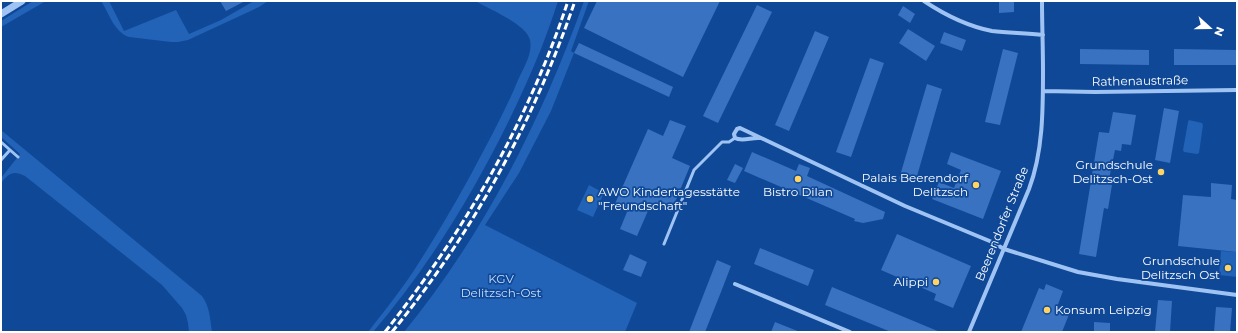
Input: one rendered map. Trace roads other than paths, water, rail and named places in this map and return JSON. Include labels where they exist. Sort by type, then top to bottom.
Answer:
[{"type":"street","points":[[1,14],[22,1]]},
{"type":"street","points":[[924,1],[960,22],[992,30],[1043,35]]},
{"type":"street","name":"Beerendorfer Straße","points":[[969,332],[1029,189],[1036,166],[1042,124],[1042,1]]},
{"type":"street","name":"Rathenaustraße","points":[[1043,91],[1095,92],[1237,90]]},
{"type":"street","points":[[760,138],[753,137],[737,140],[735,138],[734,131],[740,128],[905,206],[992,242],[1004,249],[1078,272],[1117,279],[1237,295]]},
{"type":"street","points":[[735,284],[850,332]]},
{"type":"lane","points":[[664,244],[694,170],[722,142],[729,142],[735,138]]},
{"type":"lane","points":[[1,142],[18,157]]},
{"type":"lane","points":[[1,160],[10,150]]},
{"type":"railway","points":[[385,332],[441,256],[491,175],[534,90],[568,1]]},
{"type":"railway","points":[[392,332],[449,256],[498,175],[540,90],[559,46],[575,1]]},
{"type":"place","name":"Grundschule Delitzsch-Ost","points":[[1161,172]]},
{"type":"place","name":"Bistro Dilan","points":[[798,179]]},
{"type":"place","name":"Palais Beerendorf Delitzsch","points":[[976,185]]},
{"type":"place","name":"AWO Kindertagesstätte \"Freundschaft\"","points":[[590,199]]},
{"type":"place","name":"Grundschule Delitzsch Ost","points":[[1228,268]]},
{"type":"place","name":"Alippi","points":[[936,282]]},
{"type":"place","name":"Konsum Leipzig","points":[[1047,310]]},
{"type":"park label","name":"KGV Delitzsch-Ost","points":[[501,286]]}]
